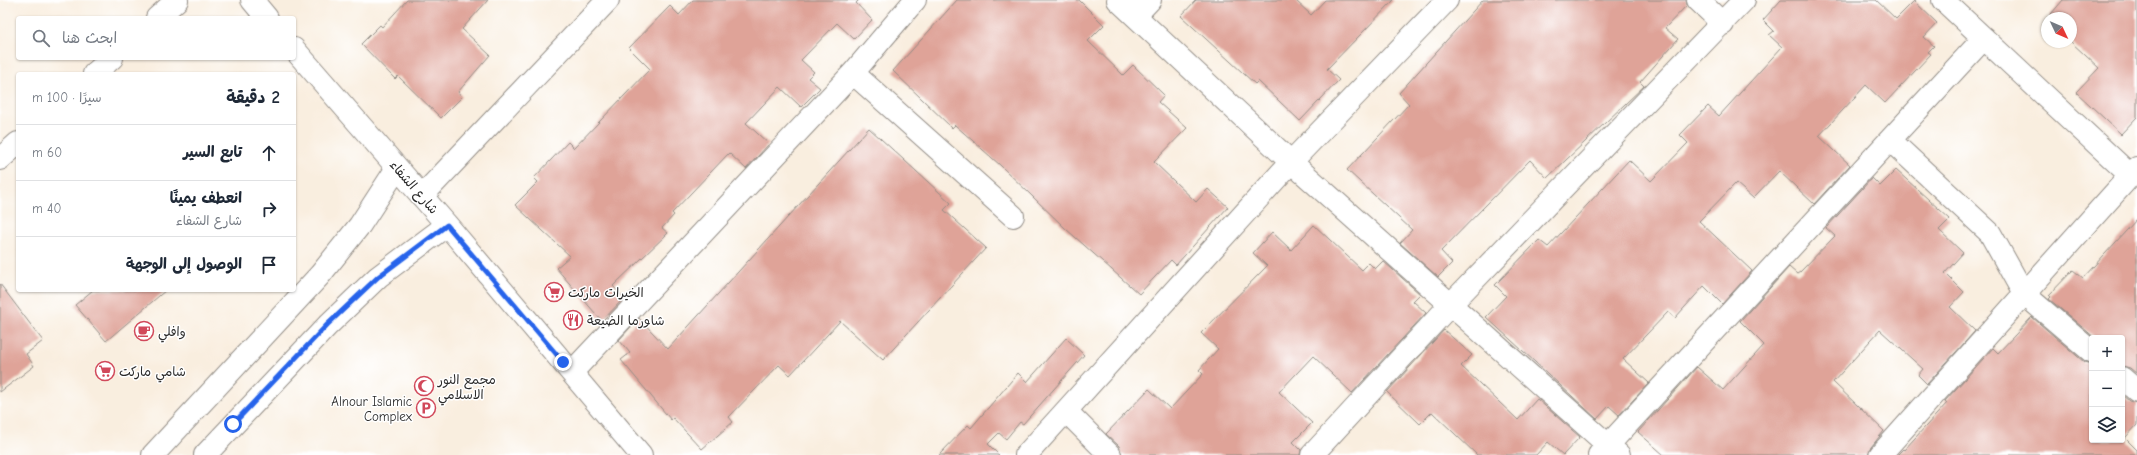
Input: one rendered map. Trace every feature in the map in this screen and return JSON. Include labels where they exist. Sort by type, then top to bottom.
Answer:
[{"type":"street","points":[[159,16],[177,0]]},
{"type":"street","points":[[252,0],[265,16]]},
{"type":"street","points":[[422,196],[608,0]]},
{"type":"street","points":[[572,372],[853,73],[915,0]]},
{"type":"street","points":[[1118,0],[1291,162],[1609,451],[1984,38]]},
{"type":"street","points":[[1135,16],[1150,0]]},
{"type":"street","points":[[1026,455],[1067,412],[1291,162],[1448,0]]},
{"type":"street","points":[[1698,0],[1723,24]]},
{"type":"street","points":[[1312,455],[1450,305],[1723,24],[1744,0]]},
{"type":"street","points":[[1880,455],[2134,172],[1943,0]]},
{"type":"street","name":"شارع الشفاء","points":[[296,51],[447,225],[641,455]]},
{"type":"street","points":[[96,72],[110,60]]},
{"type":"street","points":[[853,73],[1013,216]]},
{"type":"street","points":[[1890,140],[1990,233],[2024,294],[2089,349]]},
{"type":"street","points":[[0,159],[16,145]]},
{"type":"street","points":[[152,455],[320,274],[360,225],[398,168]]},
{"type":"street","points":[[205,455],[328,324],[378,277],[447,225]]},
{"type":"street","points":[[2125,381],[2137,391]]},
{"type":"street","points":[[1067,412],[1110,455]]},
{"type":"building","points":[[407,0],[488,0],[462,29],[490,55],[458,92],[462,97],[441,118],[398,76],[395,79],[361,44],[380,25],[382,27]]},
{"type":"building","points":[[693,0],[859,0],[856,3],[872,20],[854,39],[837,23],[801,60],[814,72],[808,78],[820,88],[801,107],[780,87],[746,123],[769,144],[746,169],[729,153],[672,213],[674,215],[662,228],[668,233],[613,286],[624,298],[602,321],[556,268],[570,256],[515,205],[538,182],[534,178],[568,142],[574,148],[650,69],[629,48],[670,6],[679,15]]},
{"type":"building","points":[[957,0],[1079,0],[1104,25],[1088,41],[1123,75],[1133,65],[1164,95],[1158,102],[1187,128],[1154,162],[1196,202],[1208,189],[1228,207],[1176,265],[1171,260],[1139,294],[1066,229],[1000,165],[955,125],[952,128],[893,71]]},
{"type":"building","points":[[1196,0],[1295,0],[1311,15],[1325,0],[1394,0],[1327,69],[1339,80],[1300,121],[1258,81],[1255,84],[1181,16]]},
{"type":"building","points":[[1483,0],[1686,0],[1687,5],[1665,28],[1678,39],[1640,82],[1644,86],[1547,178],[1530,160],[1441,251],[1452,263],[1438,277],[1400,243],[1412,230],[1347,170],[1409,104],[1399,93]]},
{"type":"building","points":[[1781,0],[1876,0],[1896,19],[1914,1],[1937,23],[1924,37],[1934,46],[1928,52],[1931,54],[1885,103],[1866,85],[1819,136],[1850,165],[1814,204],[1779,171],[1753,198],[1736,183],[1699,221],[1752,271],[1722,304],[1704,286],[1675,318],[1668,312],[1623,359],[1649,383],[1619,415],[1609,406],[1597,419],[1486,317],[1506,296],[1495,285],[1539,240],[1548,247],[1629,160],[1651,181],[1688,143],[1680,135],[1708,106],[1719,116],[1782,47],[1769,35],[1774,31],[1763,20]]},
{"type":"building","points":[[2063,0],[2137,0],[2137,117],[2121,134],[2076,92],[2099,68],[2077,48],[2077,12],[2053,12]]},
{"type":"building","points":[[869,128],[951,203],[944,210],[986,248],[883,360],[840,321],[790,375],[779,365],[729,417],[733,422],[702,449],[673,418],[671,420],[621,360],[630,353],[619,340],[639,318],[668,349]]},
{"type":"building","points":[[1896,170],[1950,219],[1939,230],[1963,253],[1945,273],[1964,292],[1950,307],[1975,331],[1927,384],[1918,375],[1923,369],[1880,330],[1833,382],[1884,431],[1871,447],[1868,455],[1664,455],[1638,432],[1697,367],[1723,390],[1764,345],[1740,321],[1789,267],[1797,274],[1800,272],[1835,236],[1826,228],[1872,178],[1880,186]]},
{"type":"building","points":[[2137,219],[2137,374],[2130,368],[2125,367],[2125,335],[2091,335],[2049,299],[2051,297],[2049,295],[2073,270],[2083,278]]},
{"type":"building","points":[[1314,225],[1362,270],[1369,263],[1375,269],[1383,261],[1420,294],[1413,301],[1426,313],[1352,393],[1313,356],[1279,392],[1312,423],[1293,442],[1301,450],[1300,455],[1122,455],[1119,446],[1106,434],[1149,389],[1170,409],[1203,374],[1199,370],[1218,349],[1201,333],[1267,266],[1253,253],[1272,232],[1291,250]]},
{"type":"building","points":[[0,284],[43,341],[26,354],[34,366],[0,392]]},
{"type":"building","points":[[91,292],[164,292],[106,341],[75,305]]},
{"type":"building","points":[[2032,317],[2084,362],[2089,363],[2089,443],[2125,443],[2125,438],[2137,450],[2137,455],[1897,455],[1903,449],[1904,450],[1947,403],[1945,401],[1993,348],[1998,353]]},
{"type":"building","points":[[1444,330],[1472,355],[1461,366],[1518,420],[1537,399],[1580,437],[1563,455],[1548,442],[1536,455],[1477,455],[1432,412],[1420,424],[1387,392]]},
{"type":"building","points":[[1066,338],[1084,355],[1023,424],[1020,422],[1006,439],[999,433],[988,444],[999,455],[939,455],[968,425],[971,428],[1018,373],[1027,382]]},
{"type":"building","points":[[2125,398],[2129,401],[2137,403],[2137,425],[2125,438]]},
{"type":"place","name":"الخيرات ماركت","points":[[554,292]]},
{"type":"place","name":"شاورما الضيعة","points":[[573,320]]},
{"type":"place","name":"وافلي","points":[[144,331]]},
{"type":"place","name":"شامي ماركت","points":[[105,371]]},
{"type":"place","name":"مجمع النور الاسلامي","points":[[424,386]]},
{"type":"place","name":"Alnour Islamic Complex","points":[[426,408]]},
{"type":"route","points":[[233,424],[328,324],[378,277],[447,225],[563,362]]}]
